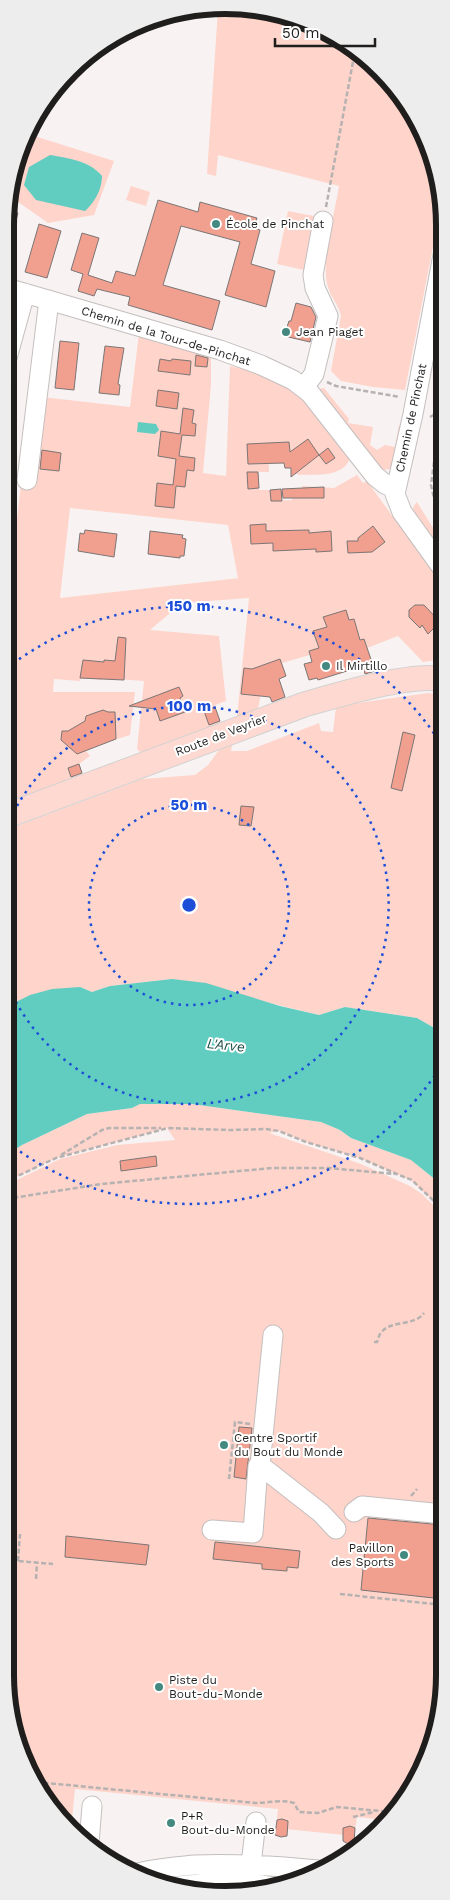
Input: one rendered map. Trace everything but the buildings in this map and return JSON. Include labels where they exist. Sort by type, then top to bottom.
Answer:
[{"type":"main road","name":"Route de Veyrier","points":[[14,813],[303,705],[400,682],[436,679]]},
{"type":"street","points":[[309,381],[328,316],[315,288],[313,275],[323,221]]},
{"type":"street","name":"Chemin de la Tour-de-Pinchat","points":[[14,290],[227,353],[282,374],[309,381],[314,397],[374,476],[396,489]]},
{"type":"street","name":"Chemin de Pinchat","points":[[436,291],[406,450],[396,489],[396,500],[402,512],[436,559]]},
{"type":"street","points":[[14,333],[25,293]]},
{"type":"street","points":[[27,480],[49,300]]},
{"type":"street","points":[[212,1530],[253,1532],[258,1466],[260,1466],[273,1336]]},
{"type":"street","points":[[260,1466],[321,1513],[336,1529]]},
{"type":"street","points":[[354,1512],[362,1506],[436,1513]]},
{"type":"street","points":[[89,1837],[92,1806]]},
{"type":"street","points":[[252,1856],[256,1822]]},
{"type":"street","points":[[146,1871],[252,1856],[310,1868]]},
{"type":"street","points":[[197,1884],[250,1884]]},
{"type":"path","points":[[323,221],[353,56]]},
{"type":"path","points":[[309,381],[409,398]]},
{"type":"path","points":[[432,401],[436,401]]},
{"type":"path","points":[[430,417],[436,413]]},
{"type":"path","points":[[436,450],[431,485],[436,507]]},
{"type":"path","points":[[14,1178],[56,1158],[102,1130],[109,1128],[266,1129],[279,1131],[306,1142],[360,1158],[412,1180],[436,1203]]},
{"type":"path","points":[[56,1158],[168,1128]]},
{"type":"path","points":[[14,1197],[101,1184],[272,1168],[328,1168],[400,1175]]},
{"type":"path","points":[[374,1342],[377,1342],[380,1334],[394,1324],[418,1320],[424,1313]]},
{"type":"path","points":[[229,1479],[235,1422],[264,1425]]},
{"type":"path","points":[[18,1561],[20,1534]]},
{"type":"path","points":[[14,1563],[18,1561],[53,1564]]},
{"type":"path","points":[[36,1579],[37,1562]]},
{"type":"path","points":[[340,1594],[436,1603]]},
{"type":"path","points":[[43,1783],[255,1803],[271,1804],[286,1800],[294,1803],[299,1812],[318,1813],[337,1807],[386,1812]]},
{"type":"path","points":[[353,1817],[378,1811]]},
{"type":"shaded area","points":[[218,14],[239,14],[266,18],[306,30],[331,42],[354,57],[384,86],[408,119],[420,144],[429,170],[436,211],[436,232],[405,390],[341,381],[331,371],[341,316],[328,287],[326,264],[339,186],[218,155],[216,176],[207,174]]},
{"type":"shaded area","points":[[34,136],[114,161],[94,215],[48,223],[16,200],[21,170]]},
{"type":"shaded area","points":[[131,186],[150,192],[146,206],[126,200]]},
{"type":"shaded area","points":[[288,211],[314,216],[304,270],[277,264]]},
{"type":"shaded area","points":[[40,320],[42,397],[130,407],[139,333],[207,355],[211,359],[211,385],[203,473],[226,476],[230,366],[258,373],[281,384],[314,412],[350,458],[346,464],[341,469],[328,474],[299,475],[295,473],[294,457],[268,444],[269,472],[258,472],[259,490],[270,490],[271,501],[292,500],[292,498],[303,498],[302,486],[334,488],[357,475],[363,483],[367,481],[436,576],[436,660],[423,662],[398,636],[367,648],[364,639],[360,640],[354,619],[349,620],[346,610],[324,617],[327,627],[314,631],[319,648],[309,651],[310,655],[282,663],[286,676],[263,683],[258,709],[237,717],[249,598],[182,603],[150,630],[219,636],[226,701],[215,705],[221,724],[142,754],[137,749],[144,681],[103,678],[102,680],[81,678],[80,681],[54,679],[53,692],[135,692],[130,735],[111,741],[106,727],[81,744],[90,756],[79,764],[84,777],[14,802],[14,528],[16,528]],"holes":[[[70,508],[228,525],[238,578],[240,578],[60,598]]]},
{"type":"shaded area","points":[[324,388],[349,419],[348,423],[373,427],[370,445],[377,450],[385,445],[395,447],[399,425],[405,426],[391,469],[381,470],[321,395],[319,389]]},
{"type":"shaded area","points":[[417,502],[436,533],[436,544],[414,513],[413,507]]},
{"type":"shaded area","points":[[428,693],[436,694],[436,1029],[417,1018],[345,1007],[319,1015],[172,979],[110,986],[92,992],[80,987],[14,1005],[14,827],[142,779],[195,775],[208,765],[219,750],[232,745],[231,751],[247,751],[319,723],[321,731],[333,732],[336,706]]},
{"type":"shaded area","name":"Centre Sportif du Bout du Monde","points":[[140,1104],[192,1104],[321,1122],[340,1130],[351,1138],[411,1160],[436,1180],[436,1203],[412,1181],[360,1158],[306,1142],[279,1131],[269,1133],[361,1164],[410,1186],[422,1194],[436,1208],[436,1689],[429,1730],[420,1756],[408,1781],[393,1804],[379,1819],[357,1817],[354,1836],[276,1828],[278,1809],[75,1789],[72,1820],[57,1804],[42,1781],[30,1756],[21,1730],[14,1689],[14,1181],[60,1159],[117,1145],[175,1140],[167,1128],[56,1158],[14,1178],[14,1150],[87,1114],[132,1108]]},
{"type":"water","points":[[50,155],[85,164],[102,176],[101,186],[97,195],[85,211],[36,200],[24,185],[29,167]]},
{"type":"water","points":[[138,422],[156,424],[159,430],[155,434],[137,432]]},
{"type":"water","name":"L'Arve","points":[[172,979],[206,983],[280,1006],[319,1015],[345,1007],[417,1018],[436,1029],[436,1180],[411,1160],[351,1138],[340,1130],[321,1122],[192,1104],[140,1104],[132,1108],[87,1114],[14,1150],[14,1003],[30,995],[52,989],[80,987],[92,992],[110,986]]},
{"type":"place","name":"École de Pinchat","points":[[216,224]]},
{"type":"place","name":"Jean Piaget","points":[[286,332]]},
{"type":"place","name":"Il Mirtillo","points":[[326,666]]},
{"type":"place","name":"Centre Sportif du Bout du Monde","points":[[224,1445]]},
{"type":"place","name":"Pavillon des Sports","points":[[404,1555]]},
{"type":"place","name":"Piste du Bout-du-Monde","points":[[159,1687]]},
{"type":"place","name":"P+R Bout-du-Monde","points":[[171,1823]]}]
